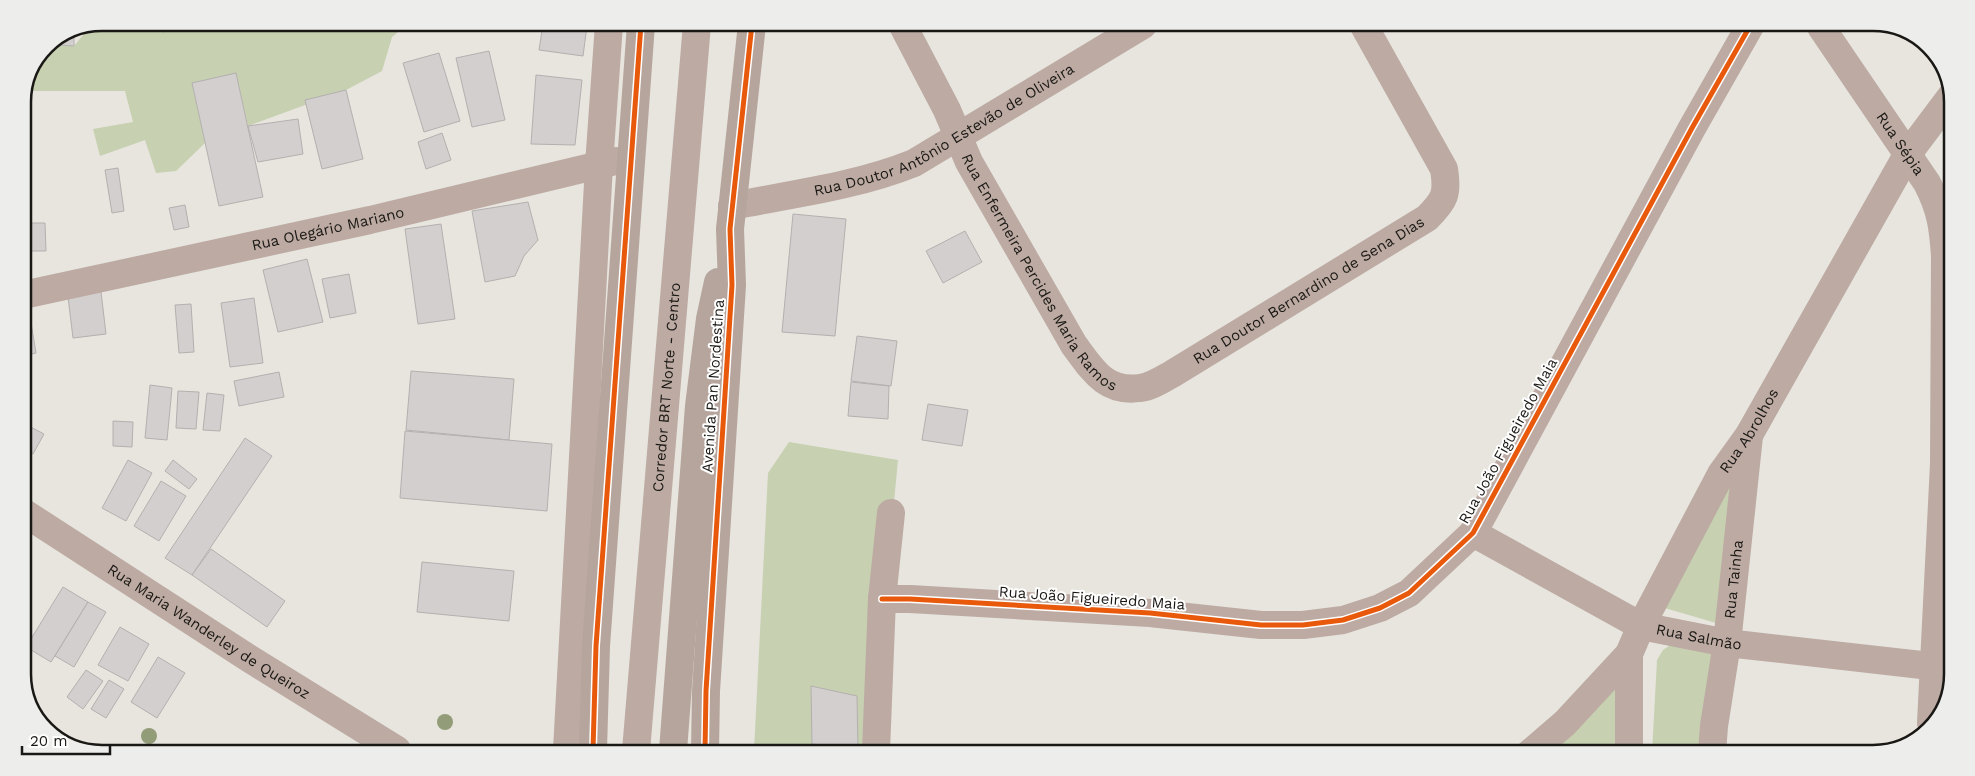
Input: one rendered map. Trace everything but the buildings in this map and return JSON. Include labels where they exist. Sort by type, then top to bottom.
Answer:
[{"type":"highway","points":[[594,745],[597,636],[641,31]]},
{"type":"highway","name":"Avenida Pan Nordestina","points":[[673,745],[699,406],[710,319],[731,217],[751,31]]},
{"type":"highway","name":"Avenida Pan Nordestina","points":[[706,745],[706,690],[732,285],[731,217]]},
{"type":"street","points":[[567,745],[598,165],[608,31]]},
{"type":"street","name":"Corredor BRT Norte - Centro","points":[[636,745],[696,31]]},
{"type":"street","name":"Rua Enfermeira Percides Maria Ramos","points":[[906,31],[935,84],[969,162],[1074,345],[1093,370],[1109,384],[1114,387],[1141,388]]},
{"type":"street","name":"Rua Doutor Antônio Estevão de Oliveira","points":[[731,217],[835,186],[892,172],[914,163],[1133,31]]},
{"type":"street","name":"Rua Doutor Bernardino de Sena Dias","points":[[1141,388],[1172,374],[1427,218],[1441,204],[1447,186],[1444,169],[1367,31]]},
{"type":"street","name":"Rua João Figueiredo Maia","points":[[882,599],[1150,613],[1261,625],[1303,625],[1343,620],[1380,608],[1409,593],[1473,533],[1692,128],[1747,31]]},
{"type":"street","name":"Rua Sépia","points":[[1824,31],[1928,183],[1936,200],[1943,223],[1944,234]]},
{"type":"street","name":"Rua Abrolhos","points":[[1539,745],[1565,723],[1629,654],[1641,626],[1722,474],[1749,435],[1907,154],[1944,106]]},
{"type":"street","name":"Rua Olegário Mariano","points":[[31,293],[370,220],[632,157]]},
{"type":"street","name":"Rua Tainha","points":[[1713,745],[1727,643],[1749,435]]},
{"type":"street","name":"Rua Sépia","points":[[1934,710],[1942,668],[1944,464]]},
{"type":"street","points":[[876,745],[882,599],[891,513]]},
{"type":"street","name":"Rua Maria Wanderley de Queiroz","points":[[31,517],[250,659],[388,745]]},
{"type":"street","name":"Rua Salmão","points":[[1473,533],[1641,626],[1727,643],[1942,668]]},
{"type":"street","points":[[1629,654],[1629,745]]},
{"type":"green space","points":[[103,31],[399,31],[392,37],[382,71],[346,90],[248,126],[236,74],[192,83],[205,143],[176,171],[156,173],[145,140],[100,156],[93,129],[133,122],[125,91],[33,91],[37,75],[43,63],[52,52],[59,46],[74,46],[83,35]]},
{"type":"green space","points":[[789,442],[898,460],[871,745],[754,745],[768,473]]},
{"type":"green space","points":[[1740,456],[1716,623],[1658,606]]},
{"type":"green space","points":[[1675,642],[1713,651],[1710,745],[1652,745],[1657,660],[1663,650]]},
{"type":"green space","points":[[1622,674],[1623,745],[1549,745]]},
{"type":"cycle path","points":[[593,745],[596,646],[640,31]]},
{"type":"cycle path","points":[[705,745],[706,691],[732,285],[730,229],[751,31]]},
{"type":"cycle path","points":[[882,599],[1150,613],[1261,625],[1303,625],[1343,620],[1380,608],[1409,593],[1473,533],[1692,128],[1747,31]]}]
